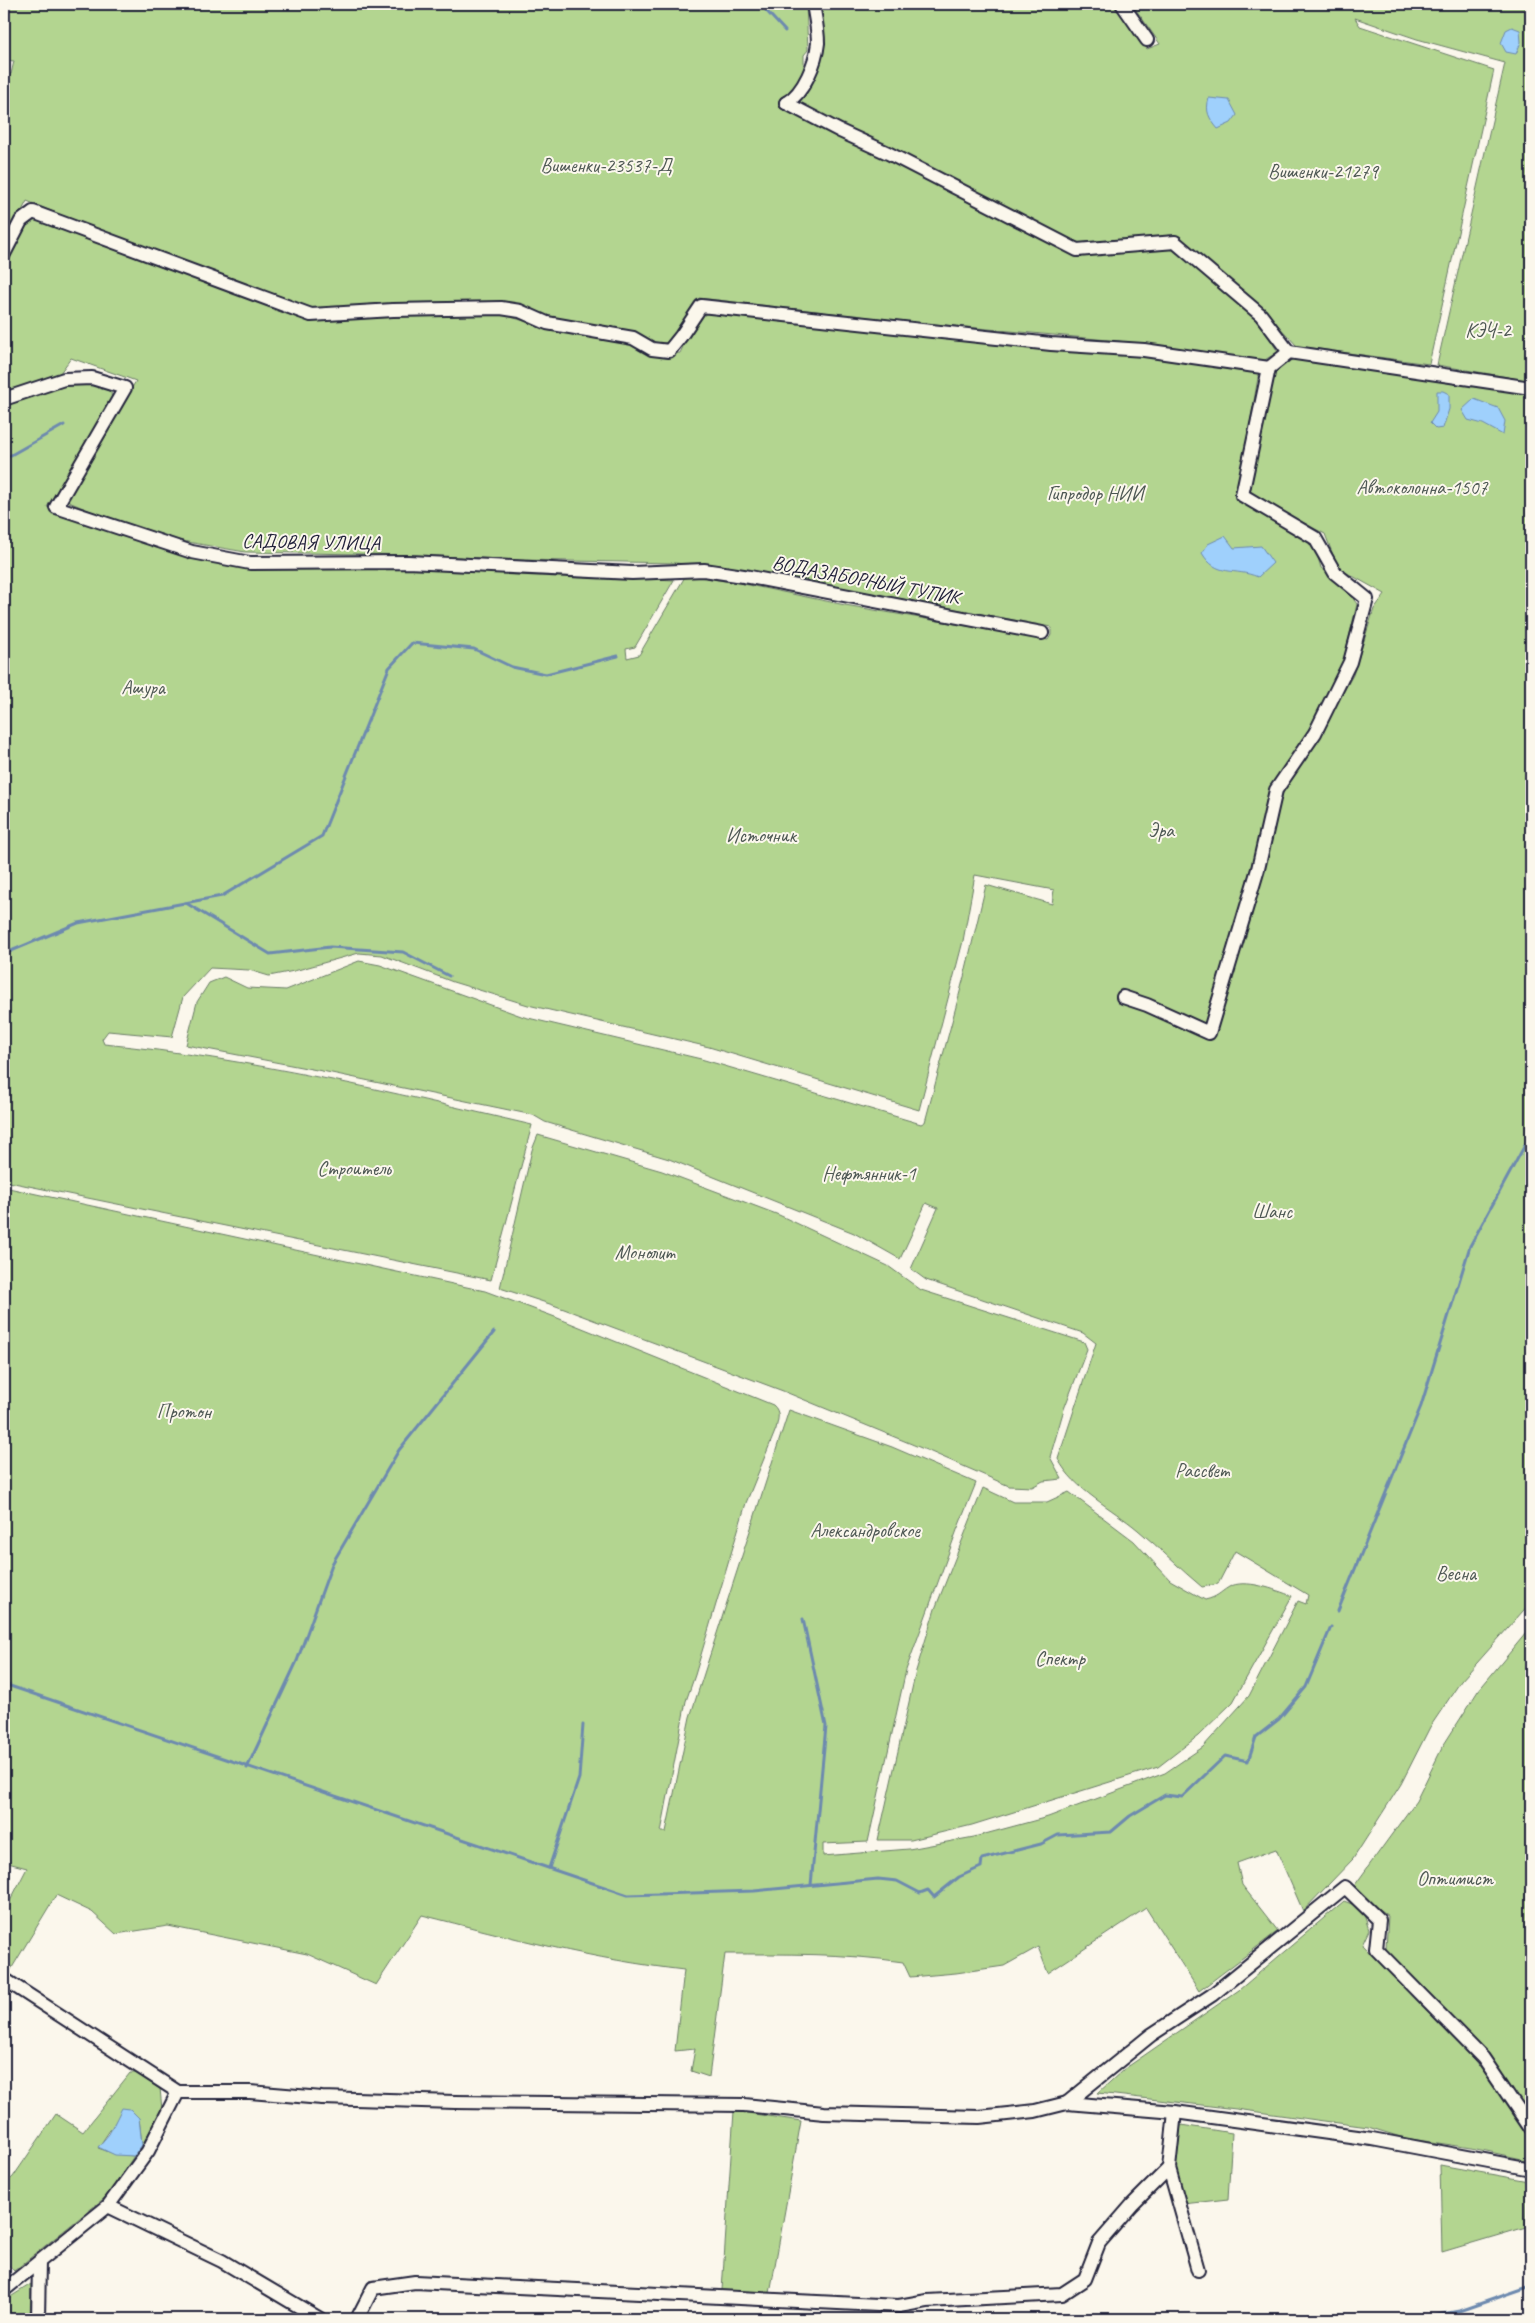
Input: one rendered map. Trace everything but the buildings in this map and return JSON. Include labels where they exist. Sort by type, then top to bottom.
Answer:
[{"type":"street","points":[[813,4],[818,43],[807,79],[793,99],[786,103],[1077,250],[1175,242],[1261,315],[1289,352],[1531,388]]},
{"type":"street","points":[[1122,4],[1147,40]]},
{"type":"street","points":[[4,254],[21,221],[33,212],[311,315],[393,310],[501,308],[520,311],[547,323],[633,338],[652,349],[669,351],[682,336],[701,306],[1051,344],[1144,350],[1269,368]]},
{"type":"street","points":[[1122,996],[1147,1005],[1209,1033],[1255,878],[1276,790],[1315,733],[1350,662],[1368,599],[1335,573],[1315,538],[1242,495],[1269,368],[1289,352]]},
{"type":"street","name":"САДОВАЯ УЛИЦА","points":[[4,399],[64,379],[92,378],[125,388],[56,507],[192,552],[250,563],[408,562],[632,573],[683,570]]},
{"type":"street","name":"ВОДАЗАБОРНЫЙ ТУПИК","points":[[683,570],[704,570],[750,577],[1042,633]]},
{"type":"street","points":[[1067,2103],[1151,2035],[1212,1995],[1345,1886],[1379,1920],[1376,1949],[1483,2058],[1531,2129]]},
{"type":"street","points":[[4,1979],[178,2092],[250,2092],[322,2098],[455,2102],[744,2105],[824,2113],[979,2117],[1034,2111],[1067,2103],[1175,2112],[1372,2139],[1531,2169]]},
{"type":"street","points":[[4,2290],[108,2206],[148,2150],[178,2092]]},
{"type":"street","points":[[1175,2112],[1169,2168],[1198,2270]]},
{"type":"street","points":[[357,2319],[373,2288],[415,2282],[899,2306],[927,2301],[1062,2294],[1085,2280],[1099,2244],[1132,2205],[1169,2168]]},
{"type":"street","points":[[108,2206],[222,2261],[320,2319]]},
{"type":"street","points":[[38,2262],[38,2319]]},
{"type":"green space","name":"Вишенки-23537-Д","points":[[4,4],[806,4],[808,50],[804,55],[804,78],[783,100],[1076,255],[1171,246],[1256,316],[1278,352],[1258,364],[1119,341],[912,322],[699,298],[669,342],[653,345],[554,319],[528,307],[494,302],[418,308],[357,306],[311,312],[175,262],[27,201],[4,245],[4,73],[11,74],[14,61],[4,60]]},
{"type":"green space","name":"Вишенки-21279","points":[[819,4],[1116,4],[1147,49],[1160,44],[1132,4],[1531,4],[1531,381],[1437,365],[1505,63],[1417,39],[1355,18],[1360,26],[1494,70],[1429,364],[1297,346],[1264,310],[1211,268],[1180,236],[1081,245],[795,105],[809,85]]},
{"type":"green space","points":[[35,217],[308,320],[361,315],[389,317],[494,312],[558,331],[631,345],[664,354],[680,353],[698,315],[704,311],[1134,355],[1259,372],[1237,498],[1315,547],[1321,568],[1340,581],[1357,604],[1341,671],[1307,732],[1276,777],[1207,1024],[1121,989],[1119,998],[1213,1040],[1285,786],[1315,742],[1353,675],[1374,609],[1385,594],[1338,568],[1325,534],[1247,493],[1275,369],[1296,356],[1531,393],[1531,1602],[1461,1681],[1430,1727],[1401,1784],[1353,1859],[1303,1911],[1276,1849],[1237,1863],[1242,1885],[1278,1931],[1199,1991],[1146,1908],[1048,1973],[1038,1947],[1004,1966],[910,1977],[903,1962],[881,1959],[814,1955],[725,1954],[709,2077],[691,2071],[695,2049],[675,2051],[684,1970],[585,1954],[422,1915],[376,1985],[307,1954],[168,1926],[116,1934],[92,1912],[56,1895],[10,1971],[4,1968],[4,1913],[27,1868],[4,1862],[4,1187],[485,1291],[555,1317],[773,1405],[778,1413],[776,1429],[746,1503],[686,1701],[661,1832],[666,1832],[690,1717],[789,1410],[892,1447],[976,1483],[906,1670],[868,1842],[823,1844],[823,1856],[909,1849],[974,1837],[1048,1817],[1165,1773],[1203,1747],[1249,1696],[1298,1601],[1306,1604],[1308,1595],[1235,1551],[1218,1584],[1202,1587],[1138,1530],[1094,1498],[1074,1480],[1058,1459],[1096,1343],[1083,1333],[926,1280],[911,1269],[938,1208],[926,1203],[900,1259],[854,1233],[669,1159],[545,1122],[533,1115],[186,1045],[197,1002],[209,983],[224,977],[247,988],[286,990],[359,961],[380,965],[524,1017],[701,1059],[921,1124],[925,1122],[965,973],[986,885],[1052,904],[1054,890],[975,875],[963,941],[919,1110],[709,1047],[528,1005],[453,982],[382,955],[359,953],[269,976],[249,970],[210,968],[183,997],[172,1037],[108,1031],[102,1039],[104,1044],[212,1058],[320,1077],[532,1125],[491,1280],[4,1181],[4,404],[44,390],[71,384],[98,386],[111,392],[112,402],[47,507],[179,552],[247,566],[386,565],[674,580],[635,647],[626,649],[627,658],[639,655],[686,575],[1048,640],[1051,635],[1051,627],[748,570],[675,563],[245,552],[176,540],[117,522],[64,500],[136,381],[71,358],[60,373],[4,393],[4,260],[26,225]]},
{"type":"green space","name":"Монолит","points":[[538,1135],[662,1171],[779,1215],[888,1266],[921,1290],[1084,1342],[1087,1349],[1064,1409],[1050,1457],[1062,1479],[1043,1481],[1032,1487],[1009,1486],[783,1391],[556,1306],[500,1288],[532,1150]]},
{"type":"green space","name":"Спектр","points":[[983,1488],[1013,1502],[1047,1502],[1069,1492],[1134,1541],[1170,1580],[1205,1600],[1216,1596],[1229,1587],[1243,1584],[1252,1584],[1292,1596],[1233,1702],[1198,1736],[1158,1767],[972,1825],[911,1840],[878,1840],[916,1671],[935,1609]]},
{"type":"green space","name":"Оптимист","points":[[1531,1627],[1531,2118],[1489,2057],[1386,1949],[1388,1916],[1352,1889],[1416,1801],[1443,1746],[1478,1691]]},
{"type":"green space","points":[[1344,1901],[1362,1908],[1369,1930],[1362,1945],[1475,2061],[1531,2136],[1531,2161],[1472,2148],[1404,2138],[1368,2127],[1098,2093],[1123,2070],[1239,1990]]},
{"type":"green space","points":[[130,2073],[138,2073],[160,2088],[162,2110],[142,2145],[139,2118],[118,2118],[98,2148],[115,2154],[134,2156],[107,2196],[14,2271],[4,2260],[4,2185],[13,2177],[56,2114],[83,2132]]},
{"type":"green space","points":[[734,2111],[801,2121],[770,2293],[722,2290]]},
{"type":"green space","points":[[1181,2125],[1232,2133],[1228,2199],[1183,2204],[1175,2173]]},
{"type":"green space","points":[[1440,2165],[1528,2181],[1526,2227],[1442,2252]]},
{"type":"green space","points":[[31,2284],[30,2319],[4,2319],[4,2301]]},
{"type":"water","points":[[1512,27],[1520,30],[1521,42],[1516,54],[1506,52],[1501,43],[1506,30]]},
{"type":"water","points":[[1209,98],[1229,100],[1237,115],[1231,123],[1218,129],[1209,115],[1207,107]]},
{"type":"water","points":[[1437,391],[1449,394],[1449,409],[1443,428],[1436,429],[1430,423],[1437,412]]},
{"type":"water","points":[[1474,399],[1498,408],[1505,421],[1503,435],[1483,424],[1468,420],[1462,410]]},
{"type":"water","points":[[1225,536],[1234,548],[1261,546],[1273,563],[1258,577],[1227,571],[1214,566],[1202,553],[1208,544]]},
{"type":"water","points":[[122,2108],[130,2109],[139,2118],[142,2145],[134,2156],[115,2155],[98,2147],[109,2134]]},
{"type":"waterway","points":[[760,4],[785,31]]},
{"type":"waterway","points":[[4,459],[64,425]]},
{"type":"waterway","points":[[4,954],[78,923],[222,896],[322,836],[389,668],[412,643],[474,649],[512,667],[546,674],[618,656]]},
{"type":"waterway","points":[[186,903],[270,954],[330,947],[403,952],[449,976]]},
{"type":"waterway","points":[[1338,1611],[1421,1406],[1470,1246],[1531,1134]]},
{"type":"waterway","points":[[247,1768],[297,1661],[332,1564],[399,1450],[494,1332]]},
{"type":"waterway","points":[[803,1619],[826,1726],[811,1885]]},
{"type":"waterway","points":[[4,1684],[628,1895],[754,1891],[878,1879],[897,1881],[920,1893],[928,1890],[934,1897],[959,1877],[981,1867],[982,1859],[1041,1844],[1058,1835],[1111,1832],[1130,1816],[1165,1795],[1182,1797],[1225,1756],[1248,1761],[1256,1737],[1279,1719],[1306,1687],[1331,1627]]},
{"type":"waterway","points":[[549,1868],[579,1778],[583,1725]]},
{"type":"waterway","points":[[1416,2319],[1459,2311],[1531,2286]]},
{"type":"park label","name":"КЭЧ-2","points":[[1488,330]]},
{"type":"park label","name":"Автоколонна-1507","points":[[1422,487]]},
{"type":"park label","name":"Гипродор НИИ","points":[[1095,493]]},
{"type":"park label","name":"Ашура","points":[[143,687]]},
{"type":"park label","name":"Эра","points":[[1161,830]]},
{"type":"park label","name":"Источник","points":[[761,835]]},
{"type":"park label","name":"Строитель","points":[[354,1168]]},
{"type":"park label","name":"Нефтянник-1","points":[[869,1173]]},
{"type":"park label","name":"Шанс","points":[[1272,1211]]},
{"type":"park label","name":"Протон","points":[[184,1411]]},
{"type":"park label","name":"Рассвет","points":[[1202,1470]]},
{"type":"park label","name":"Александровское","points":[[865,1530]]},
{"type":"park label","name":"Весна","points":[[1456,1573]]}]
